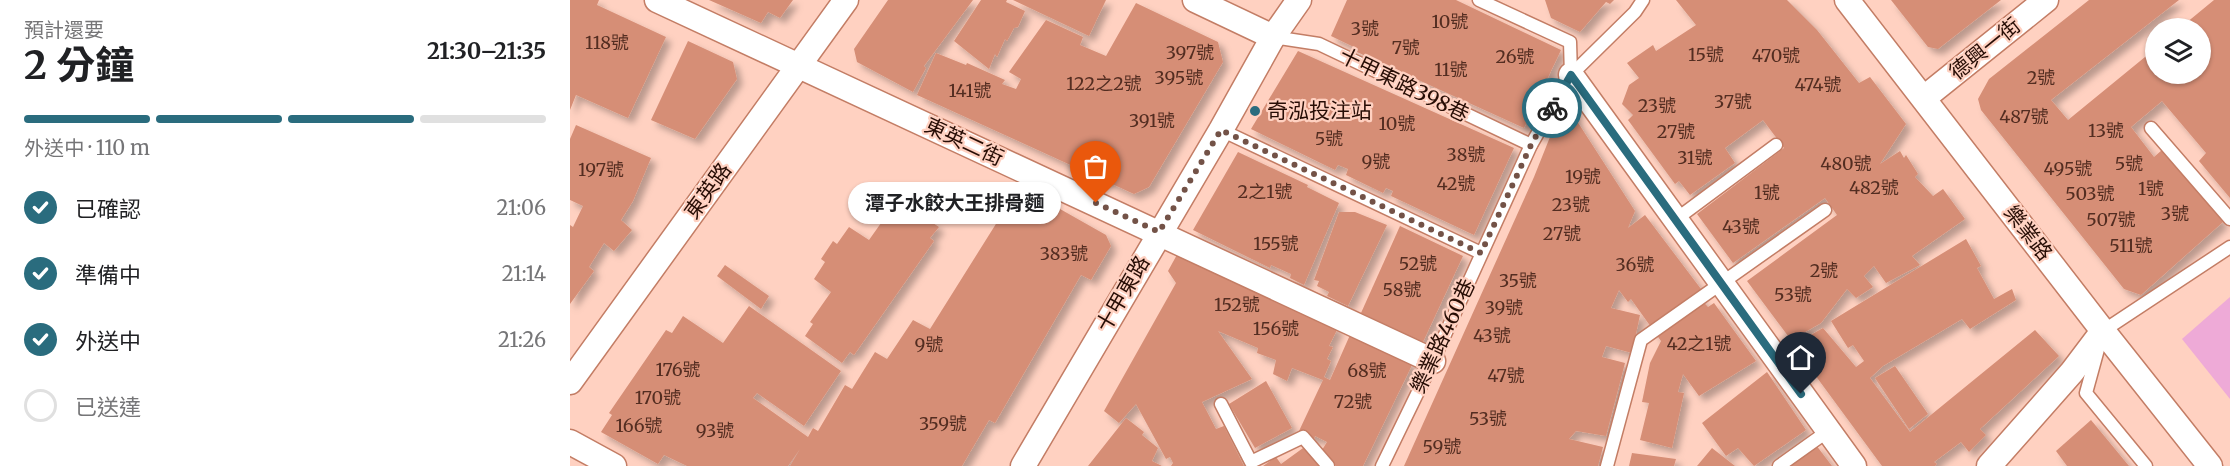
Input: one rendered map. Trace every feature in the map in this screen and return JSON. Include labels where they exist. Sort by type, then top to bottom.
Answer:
[{"type":"street","name":"東英二街","points":[[657,0],[1433,361]]},
{"type":"street","name":"東英路","points":[[570,382],[846,0]]},
{"type":"street","points":[[1195,0],[1273,37]]},
{"type":"street","name":"十甲東路","points":[[1023,466],[1221,130],[1273,37],[1299,0]]},
{"type":"street","name":"樂業路","points":[[1847,0],[2210,466]]},
{"type":"street","name":"德興一街","points":[[1924,98],[2046,0]]},
{"type":"street","points":[[1571,75],[1854,466]]},
{"type":"street","points":[[1989,466],[2072,372],[2103,331]]},
{"type":"street","points":[[570,442],[614,466]]},
{"type":"lane","points":[[1479,0],[1570,42],[1571,75]]},
{"type":"lane","name":"樂業路460巷","points":[[1382,466],[1433,361],[1531,145],[1571,75],[1635,12],[1644,0]]},
{"type":"lane","name":"十甲東路398巷","points":[[1273,37],[1319,44],[1531,145]]},
{"type":"lane","points":[[2151,128],[2230,219]]},
{"type":"lane","points":[[1221,130],[1481,253]]},
{"type":"lane","points":[[1675,220],[1776,145]]},
{"type":"lane","points":[[1607,466],[1641,340],[1826,210]]},
{"type":"lane","points":[[2146,466],[2086,393],[2103,331],[2230,247]]},
{"type":"lane","points":[[1221,404],[1251,462],[1303,437],[1328,466]]},
{"type":"lane","points":[[1779,466],[1828,431]]},
{"type":"shaded area","points":[[2230,297],[2230,399],[2182,339]]},
{"type":"building","points":[[570,0],[599,0],[597,5],[666,37],[628,118],[576,95],[570,110]]},
{"type":"building","points":[[709,0],[793,0],[780,18],[768,12],[761,23]]},
{"type":"building","points":[[888,0],[973,0],[924,66],[926,68],[913,92],[857,62],[854,49]]},
{"type":"building","points":[[981,0],[1007,0],[1006,2],[1025,11],[1018,27],[1014,28],[1007,41],[1005,39],[997,57],[995,54],[989,69],[954,41]]},
{"type":"building","points":[[1013,0],[1106,0],[1089,36]]},
{"type":"building","points":[[1347,0],[1456,0],[1561,50],[1524,128],[1357,52],[1358,49],[1331,36]]},
{"type":"building","points":[[1545,0],[1614,0],[1610,4],[1606,2],[1580,32],[1551,18]]},
{"type":"building","points":[[1676,0],[1787,0],[1817,30],[1859,83],[1870,77],[1906,124],[1880,164],[1900,151],[1904,158],[1906,155],[1918,174],[1915,177],[1933,196],[1943,189],[1965,219],[1912,256],[1920,265],[1886,283],[1874,266],[1864,276],[1873,287],[1856,298],[1847,289],[1821,323],[1791,340],[1747,281],[1837,215],[1825,198],[1733,263],[1697,214],[1784,148],[1763,120],[1725,148],[1735,163],[1690,195],[1679,181],[1675,184],[1628,120],[1633,115],[1622,104],[1629,85],[1639,78],[1627,63],[1653,45],[1656,51],[1696,25]]},
{"type":"building","points":[[1891,0],[2001,0],[1938,49],[1928,47]]},
{"type":"building","points":[[2089,0],[2179,0],[2156,18],[2145,18],[2145,27],[2051,100],[2068,120],[2145,57],[2145,84],[2211,84],[2211,18],[2192,18],[2214,0],[2230,0],[2230,198],[2199,161],[2206,153],[2162,101],[2131,127],[2154,157],[2162,150],[2223,222],[2141,295],[2124,289],[1981,110],[1978,99],[1989,79]]},
{"type":"building","points":[[1136,3],[1218,42],[1223,62],[1149,187],[1134,194],[917,95],[936,53],[966,65],[967,63],[1005,80],[1002,84],[1016,89],[1021,79],[1009,72],[1046,20],[1083,37],[1080,45],[1106,56]]},
{"type":"building","points":[[688,41],[733,62],[737,79],[695,139],[651,120]]},
{"type":"building","points":[[1298,51],[1514,148],[1474,235],[1391,196],[1393,191],[1386,188],[1383,193],[1346,175],[1348,169],[1338,165],[1335,170],[1251,129]]},
{"type":"building","points":[[1558,117],[1575,118],[1635,211],[1628,228],[1645,215],[1701,289],[1695,293],[1708,307],[1714,303],[1756,361],[1699,396],[1683,374],[1678,392],[1684,393],[1672,448],[1640,440],[1649,403],[1642,402],[1650,363],[1661,341],[1631,299],[1628,302],[1619,290],[1611,308],[1640,315],[1632,353],[1606,346],[1602,357],[1625,363],[1606,436],[1576,431],[1569,439],[1603,447],[1598,466],[1404,466],[1534,177]]},
{"type":"building","points":[[576,125],[651,158],[633,201],[621,220],[632,230],[614,251],[604,243],[589,267],[594,271],[570,304],[570,225],[573,227],[583,206],[570,200],[570,139]]},
{"type":"building","points":[[1238,152],[1308,185],[1307,187],[1339,203],[1304,285],[1290,278],[1291,274],[1271,265],[1270,268],[1193,230]]},
{"type":"building","points":[[1016,192],[1058,213],[1060,209],[1106,235],[1111,246],[1091,280],[1081,275],[995,423],[989,420],[962,466],[790,466],[800,449],[788,466],[687,466],[664,455],[658,464],[601,432],[612,415],[609,413],[666,330],[672,333],[683,316],[723,343],[749,306],[841,371],[804,426],[757,393],[753,398],[808,437],[813,428],[818,431],[845,385],[852,389],[875,352],[887,359],[913,320],[930,329]]},
{"type":"building","points":[[901,202],[939,227],[930,238],[934,241],[854,355],[850,352],[842,363],[805,336],[813,324],[810,322],[831,292],[814,279],[825,262],[821,259],[833,241],[837,244],[849,227],[869,240],[891,209],[895,211]]},
{"type":"building","points":[[1339,212],[1355,212],[1387,225],[1348,306],[1327,296],[1329,292],[1317,286],[1319,281],[1314,280]]},
{"type":"building","points":[[1400,226],[1463,256],[1423,342],[1361,313]]},
{"type":"building","points":[[1966,239],[1981,266],[1977,268],[1994,299],[2012,289],[2016,300],[1970,329],[1962,319],[1883,366],[1870,378],[1910,432],[2035,330],[2059,356],[1980,429],[1986,435],[1969,452],[1961,442],[1934,462],[1937,464],[1935,466],[1882,466],[1793,345],[1823,328],[1856,367],[1864,361],[1853,345],[1848,348],[1831,321]]},
{"type":"building","points":[[1179,251],[1338,328],[1329,346],[1333,347],[1327,359],[1331,361],[1324,377],[1330,380],[1350,335],[1413,363],[1363,466],[1336,466],[1322,450],[1327,442],[1315,436],[1314,440],[1299,431],[1323,380],[1292,368],[1287,381],[1273,374],[1276,360],[1257,353],[1258,348],[1218,331],[1252,379],[1202,402],[1216,429],[1224,426],[1244,466],[1171,466],[1173,463],[1170,457],[1166,459],[1136,404],[1119,423],[1104,411],[1176,283],[1168,271]]},
{"type":"building","points":[[725,265],[769,296],[761,309],[717,276]]},
{"type":"building","points":[[1895,366],[1928,414],[1909,429],[1875,378]]},
{"type":"building","points":[[1767,372],[1806,430],[1754,466],[1738,448],[1726,456],[1702,423]]},
{"type":"building","points":[[1266,381],[1292,428],[1255,448],[1229,404]]},
{"type":"building","points":[[1126,418],[1144,432],[1142,435],[1158,448],[1152,461],[1162,466],[1088,466]]},
{"type":"building","points":[[2091,420],[2129,466],[2067,466],[2056,451]]},
{"type":"building","points":[[1310,443],[1327,466],[1263,466],[1276,457],[1281,464]]},
{"type":"building","points":[[1816,445],[1832,466],[1785,466]]},
{"type":"building","points":[[1712,448],[1735,466],[1697,466]]},
{"type":"building","points":[[1632,453],[1676,459],[1674,466],[1629,466]]},
{"type":"way so far","points":[[1096,203],[1159,232],[1221,130],[1481,253],[1531,145],[1552,108]]},
{"type":"place","name":"奇泓投注站","points":[[1255,111]]},
{"type":"place","name":"潭子水餃大王排骨麵","points":[[1096,203]]},
{"type":"route","points":[[1552,108],[1571,75],[1801,394]]}]
